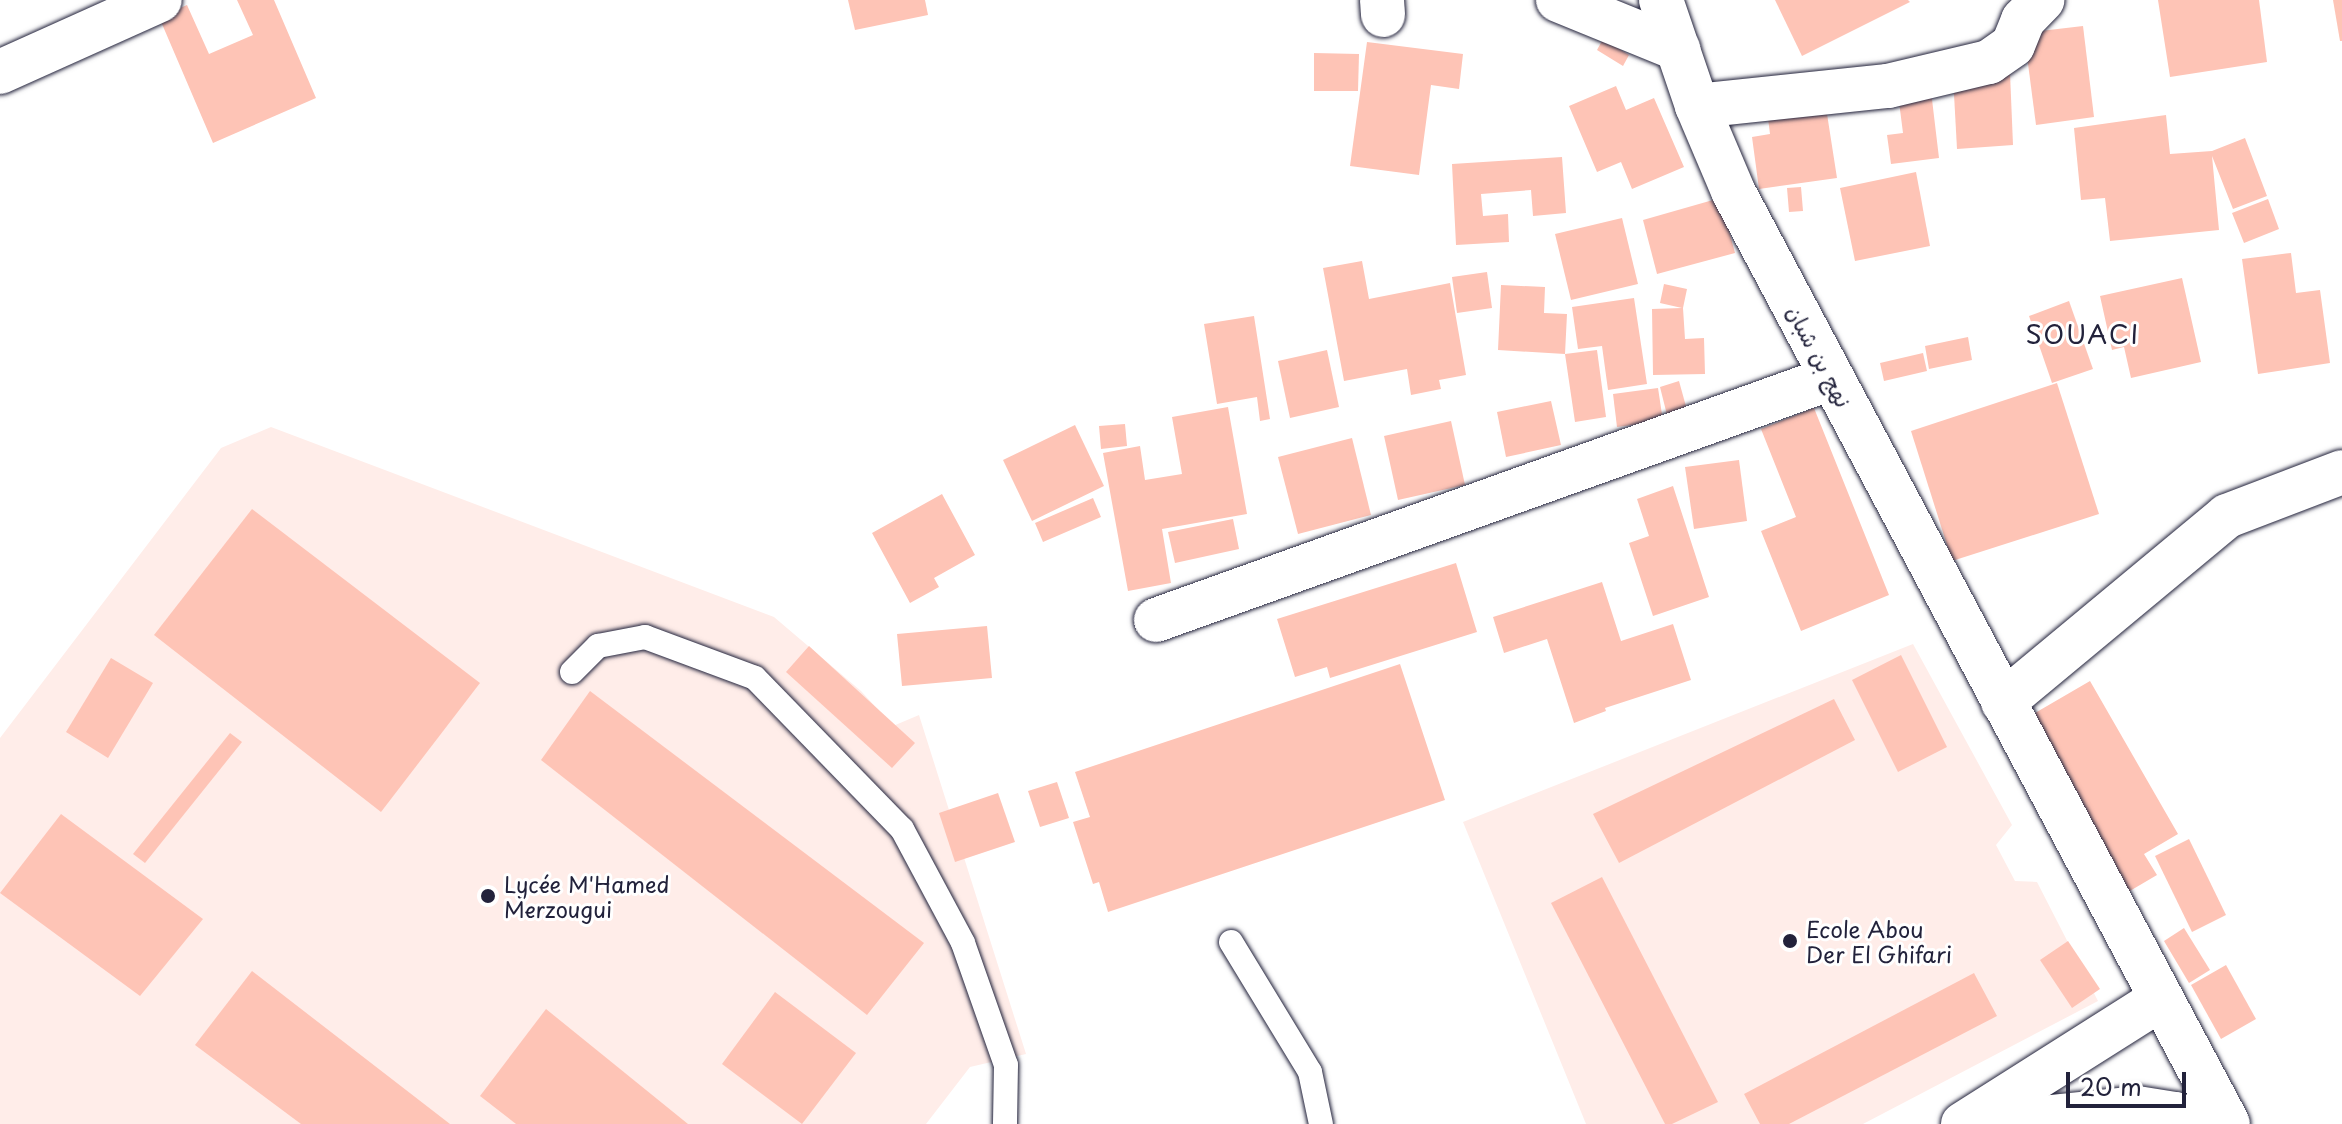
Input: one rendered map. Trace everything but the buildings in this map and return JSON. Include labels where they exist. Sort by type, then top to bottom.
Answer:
[{"type":"street","points":[[1558,0],[1678,49]]},
{"type":"street","name":"نهج بن شبان","points":[[1661,0],[1697,106],[1733,191],[2228,1124]]},
{"type":"street","points":[[1697,106],[1888,86],[1989,62],[2013,45],[2023,20],[2042,0]]},
{"type":"street","points":[[0,72],[133,6]]},
{"type":"street","points":[[1156,620],[1831,378]]},
{"type":"street","points":[[2003,702],[2227,516],[2342,472]]},
{"type":"street","points":[[1963,1124],[2161,999]]},
{"type":"street","points":[[1985,1124],[2137,1108],[2175,1114],[2205,1124]]},
{"type":"lane","points":[[572,672],[598,646],[645,637],[755,678],[902,829],[963,943],[1006,1065],[1005,1124]]},
{"type":"lane","points":[[1231,942],[1310,1072],[1321,1124]]},
{"type":"shaded area","name":"Lycée M'Hamed Merzougui","points":[[271,427],[774,617],[861,691],[893,726],[919,715],[1026,1054],[970,1067],[926,1124],[0,1124],[0,738],[221,448]]},
{"type":"shaded area","name":"Ecole Abou Der El Ghifari","points":[[1913,644],[2012,825],[1996,845],[2015,881],[2037,882],[2098,1001],[1863,1124],[1586,1124],[1463,822]]},
{"type":"place","name":"Lycée M'Hamed Merzougui","points":[[488,896]]},
{"type":"place","name":"Ecole Abou Der El Ghifari","points":[[1790,941]]},
{"type":"district","name":"SOUACI","points":[[2083,334]]}]
